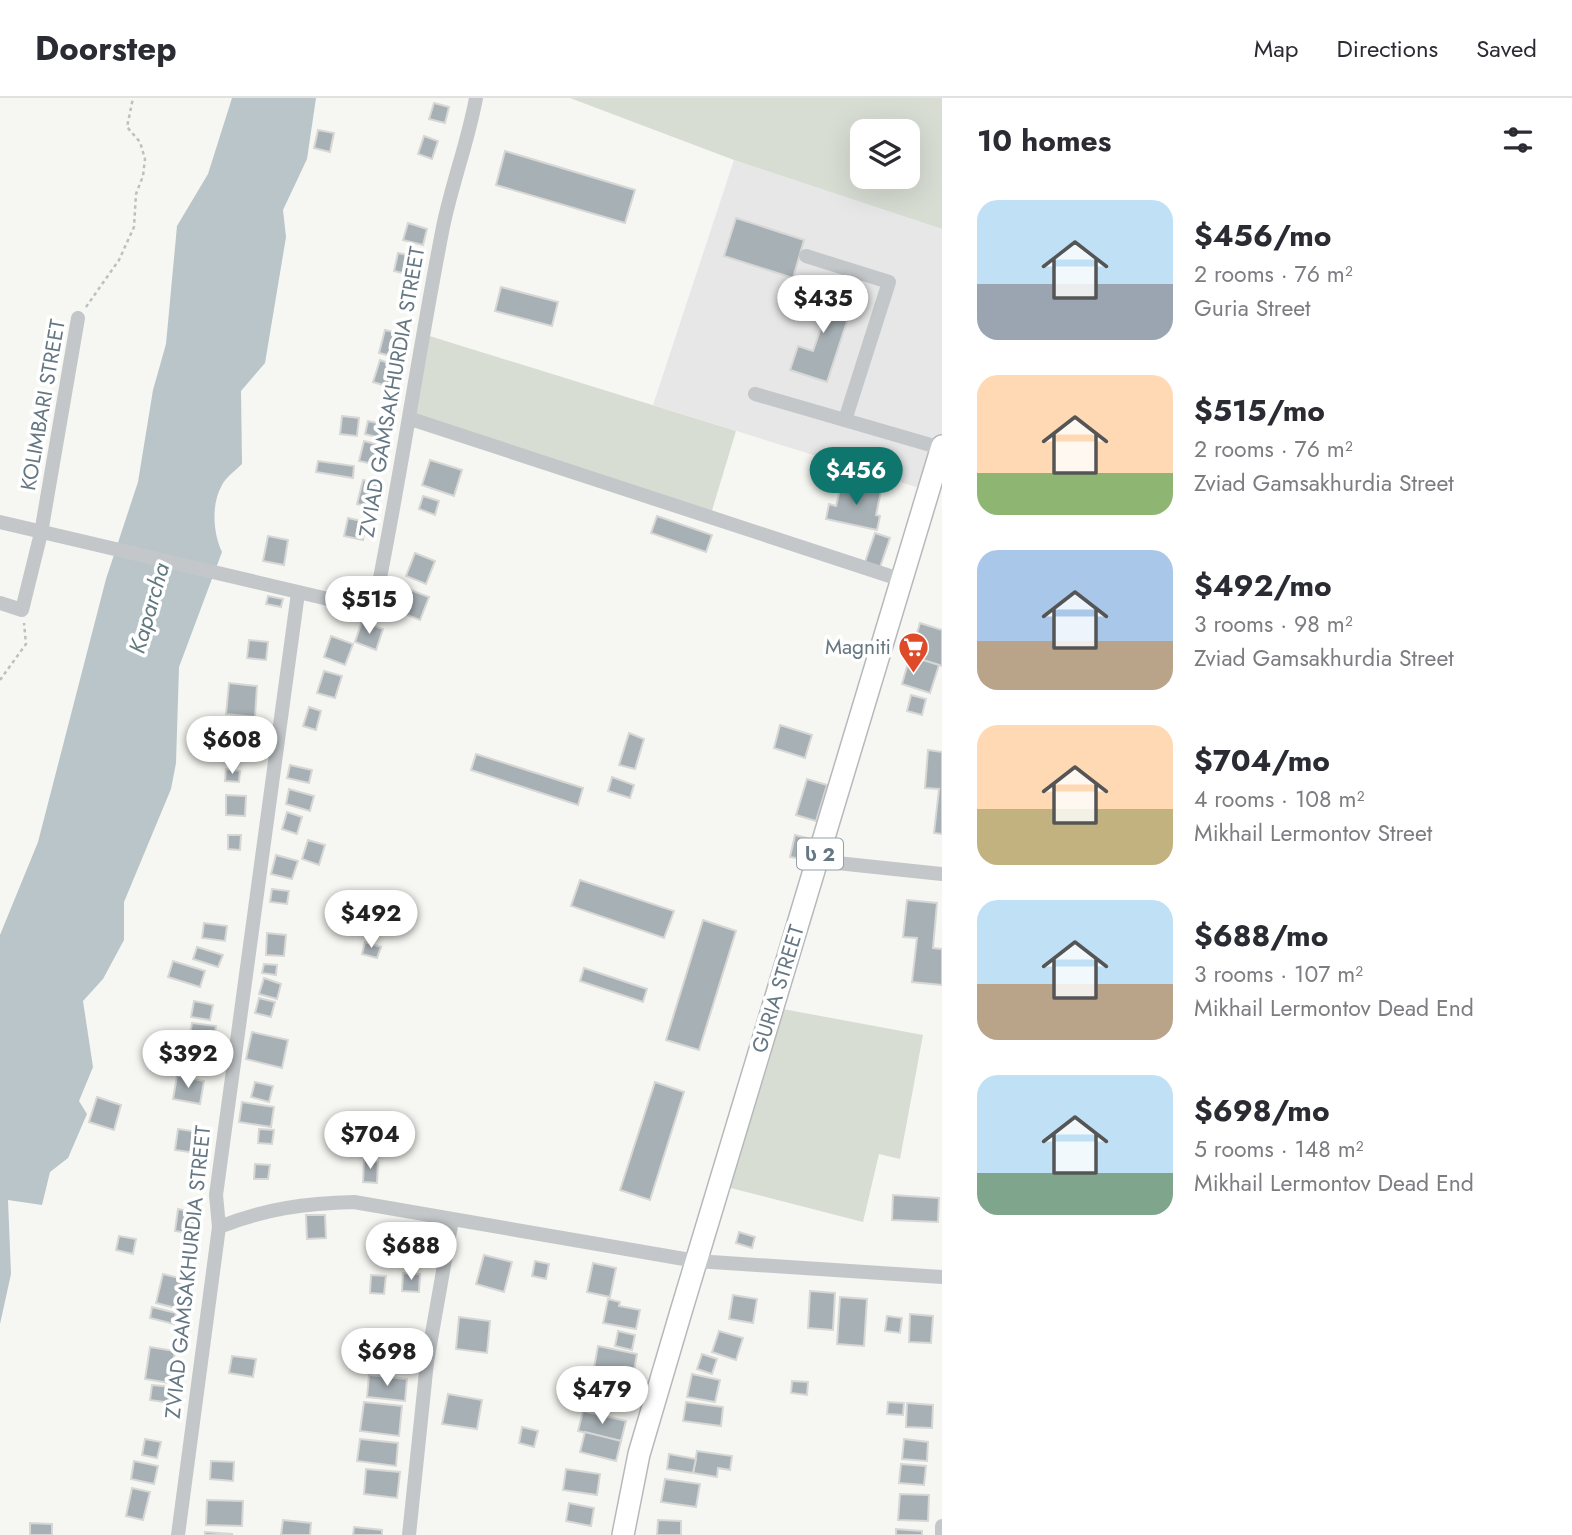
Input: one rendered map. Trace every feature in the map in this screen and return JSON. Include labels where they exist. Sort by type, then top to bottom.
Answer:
[{"type":"highway","name":"GURIA STREET","points":[[623,1535],[639,1454],[942,447]]},
{"type":"street","name":"ZVIAD GAMSAKHURDIA STREET","points":[[178,1535],[219,1227],[216,1195],[298,593],[341,601],[360,600],[380,578],[411,419],[423,334],[444,223],[476,98]]},
{"type":"street","points":[[806,256],[889,282],[845,420]]},
{"type":"street","name":"KOLIMBARI STREET","points":[[22,610],[41,533],[78,318]]},
{"type":"street","points":[[755,394],[942,447]]},
{"type":"street","points":[[411,419],[902,580]]},
{"type":"street","points":[[0,522],[298,593]]},
{"type":"street","points":[[0,603],[22,610]]},
{"type":"street","points":[[818,861],[942,874]]},
{"type":"street","points":[[219,1227],[300,1203],[354,1202],[696,1261],[942,1277]]},
{"type":"street","points":[[409,1535],[427,1362],[452,1220]]},
{"type":"street","points":[[942,1526],[942,1535]]},
{"type":"path","name":"KOLIMBARI STREET","points":[[78,318],[119,260],[134,228],[136,194],[144,176],[145,159],[140,142],[127,127],[133,98]]},
{"type":"path","points":[[0,680],[26,644],[22,610]]},
{"type":"shaded area","points":[[570,98],[942,98],[942,229],[734,160]]},
{"type":"shaded area","points":[[734,160],[942,229],[942,446],[929,491],[653,405]]},
{"type":"shaded area","points":[[423,334],[736,431],[710,517],[411,419]]},
{"type":"shaded area","points":[[772,1007],[923,1035],[900,1159],[879,1154],[863,1222],[719,1185]]},
{"type":"water","name":"Kaparcha","points":[[232,98],[316,98],[307,159],[283,210],[286,237],[265,363],[241,391],[242,464],[224,482],[216,501],[215,527],[222,552],[179,667],[176,763],[171,789],[124,902],[124,940],[103,979],[83,1001],[93,1067],[79,1101],[87,1114],[68,1158],[50,1172],[42,1205],[8,1200],[11,1274],[0,1324],[0,935],[38,842],[106,579],[138,482],[153,390],[166,344],[177,226],[208,174]]},
{"type":"building","points":[[434,103],[449,107],[445,123],[429,119]]},
{"type":"building","points":[[318,130],[334,133],[330,152],[314,148]]},
{"type":"building","points":[[424,136],[438,141],[432,159],[418,154]]},
{"type":"building","points":[[505,151],[635,190],[625,223],[496,185]]},
{"type":"building","points":[[736,218],[804,240],[793,278],[724,256]]},
{"type":"building","points":[[408,223],[427,229],[423,245],[403,240]]},
{"type":"building","points":[[398,253],[423,258],[419,277],[394,271]]},
{"type":"building","points":[[501,287],[558,302],[552,326],[495,311]]},
{"type":"building","points":[[811,289],[853,303],[827,382],[790,370],[798,346],[813,351],[823,322],[803,315]]},
{"type":"building","points":[[385,330],[402,334],[396,357],[379,353]]},
{"type":"building","points":[[380,360],[400,367],[393,388],[373,382]]},
{"type":"building","points":[[342,416],[359,418],[357,436],[340,434]]},
{"type":"building","points":[[368,421],[387,425],[384,439],[365,434]]},
{"type":"building","points":[[364,441],[387,447],[383,466],[359,461]]},
{"type":"building","points":[[430,460],[462,470],[454,496],[422,485]]},
{"type":"building","points":[[318,461],[354,466],[353,478],[316,472]]},
{"type":"building","points":[[363,480],[381,484],[375,508],[357,504]]},
{"type":"building","points":[[842,482],[881,491],[876,515],[880,516],[877,530],[826,519],[829,504],[836,506]]},
{"type":"building","points":[[423,496],[439,501],[435,515],[419,509]]},
{"type":"building","points":[[657,516],[712,535],[706,552],[651,533]]},
{"type":"building","points":[[348,518],[366,522],[363,540],[344,536]]},
{"type":"building","points":[[875,533],[890,538],[880,567],[865,562]]},
{"type":"building","points":[[268,536],[288,540],[284,565],[263,561]]},
{"type":"building","points":[[415,553],[435,561],[426,584],[406,576]]},
{"type":"building","points":[[400,586],[429,597],[420,620],[391,609]]},
{"type":"building","points":[[268,596],[283,599],[281,607],[266,604]]},
{"type":"building","points":[[362,621],[383,629],[376,650],[355,642]]},
{"type":"building","points":[[920,623],[942,630],[942,666],[910,656]]},
{"type":"building","points":[[331,636],[353,644],[345,665],[324,657]]},
{"type":"building","points":[[249,640],[268,642],[266,660],[247,658]]},
{"type":"building","points":[[910,656],[939,665],[930,693],[902,684]]},
{"type":"building","points":[[324,671],[342,676],[335,698],[317,693]]},
{"type":"building","points":[[229,683],[257,686],[255,717],[226,714]]},
{"type":"building","points":[[911,695],[926,699],[922,715],[907,711]]},
{"type":"building","points":[[309,707],[321,711],[316,730],[303,726]]},
{"type":"building","points":[[780,725],[812,735],[805,758],[774,748]]},
{"type":"building","points":[[629,733],[644,739],[635,769],[619,765]]},
{"type":"building","points":[[928,750],[942,752],[942,834],[934,833],[939,789],[925,788]]},
{"type":"building","points":[[476,754],[583,788],[578,805],[471,770]]},
{"type":"building","points":[[290,765],[312,770],[309,783],[287,778]]},
{"type":"building","points":[[226,769],[240,771],[239,782],[225,781]]},
{"type":"building","points":[[612,777],[634,785],[630,798],[608,791]]},
{"type":"building","points":[[807,779],[827,785],[816,821],[796,815]]},
{"type":"building","points":[[289,789],[314,796],[310,811],[286,804]]},
{"type":"building","points":[[226,795],[246,796],[245,816],[226,815]]},
{"type":"building","points":[[287,812],[302,817],[297,834],[282,829]]},
{"type":"building","points":[[228,835],[241,835],[240,850],[228,849]]},
{"type":"building","points":[[795,835],[811,839],[807,860],[790,857]]},
{"type":"building","points":[[308,840],[325,845],[319,865],[302,859]]},
{"type":"building","points":[[276,855],[298,861],[292,879],[271,874]]},
{"type":"building","points":[[580,880],[674,911],[664,938],[571,906]]},
{"type":"building","points":[[272,889],[289,891],[287,904],[270,902]]},
{"type":"building","points":[[907,900],[937,903],[933,948],[942,949],[942,985],[912,982],[917,938],[903,937]]},
{"type":"building","points":[[703,920],[736,931],[699,1050],[666,1040]]},
{"type":"building","points":[[204,923],[227,926],[225,941],[202,938]]},
{"type":"building","points":[[267,933],[286,935],[284,956],[266,955]]},
{"type":"building","points":[[365,942],[381,947],[377,958],[362,954]]},
{"type":"building","points":[[197,947],[223,955],[218,967],[193,959]]},
{"type":"building","points":[[173,961],[205,971],[200,987],[168,977]]},
{"type":"building","points":[[264,964],[277,965],[276,975],[262,973]]},
{"type":"building","points":[[584,968],[647,989],[643,1002],[580,981]]},
{"type":"building","points":[[264,978],[281,984],[277,999],[259,994]]},
{"type":"building","points":[[259,998],[275,1002],[271,1017],[255,1013]]},
{"type":"building","points":[[194,1001],[213,1005],[210,1020],[191,1017]]},
{"type":"building","points":[[192,1023],[216,1026],[214,1038],[190,1035]]},
{"type":"building","points":[[252,1032],[288,1040],[282,1068],[246,1059]]},
{"type":"building","points":[[177,1076],[204,1081],[200,1104],[173,1099]]},
{"type":"building","points":[[255,1082],[273,1086],[269,1102],[251,1097]]},
{"type":"building","points":[[655,1082],[684,1092],[650,1200],[620,1190]]},
{"type":"building","points":[[97,1097],[121,1105],[114,1130],[89,1122]]},
{"type":"building","points":[[242,1102],[274,1107],[271,1127],[239,1122]]},
{"type":"building","points":[[178,1129],[206,1133],[203,1154],[175,1150]]},
{"type":"building","points":[[259,1129],[274,1130],[272,1144],[258,1143]]},
{"type":"building","points":[[364,1159],[378,1162],[377,1183],[363,1182]]},
{"type":"building","points":[[255,1164],[270,1165],[268,1179],[254,1179]]},
{"type":"building","points":[[893,1195],[939,1198],[938,1222],[892,1220]]},
{"type":"building","points":[[178,1209],[198,1213],[194,1234],[175,1231]]},
{"type":"building","points":[[306,1215],[325,1215],[326,1238],[307,1239]]},
{"type":"building","points":[[739,1232],[755,1237],[752,1248],[736,1243]]},
{"type":"building","points":[[119,1236],[136,1239],[133,1254],[116,1250]]},
{"type":"building","points":[[484,1255],[512,1262],[504,1292],[476,1284]]},
{"type":"building","points":[[535,1261],[549,1264],[546,1279],[532,1276]]},
{"type":"building","points":[[593,1263],[616,1268],[610,1297],[587,1292]]},
{"type":"building","points":[[403,1273],[420,1274],[419,1292],[402,1291]]},
{"type":"building","points":[[163,1274],[191,1281],[184,1310],[156,1303]]},
{"type":"building","points":[[371,1275],[386,1276],[384,1294],[370,1293]]},
{"type":"building","points":[[810,1291],[835,1293],[833,1330],[808,1328]]},
{"type":"building","points":[[733,1295],[757,1299],[753,1323],[729,1319]]},
{"type":"building","points":[[840,1297],[867,1299],[864,1346],[837,1344]]},
{"type":"building","points":[[608,1299],[620,1302],[619,1306],[640,1310],[636,1329],[603,1323]]},
{"type":"building","points":[[152,1307],[176,1313],[174,1324],[150,1318]]},
{"type":"building","points":[[910,1314],[933,1316],[931,1343],[909,1342]]},
{"type":"building","points":[[887,1316],[902,1318],[900,1333],[885,1331]]},
{"type":"building","points":[[459,1317],[490,1321],[487,1353],[456,1349]]},
{"type":"building","points":[[618,1331],[635,1335],[632,1350],[615,1346]]},
{"type":"building","points":[[719,1331],[743,1338],[736,1360],[712,1352]]},
{"type":"building","points":[[598,1346],[637,1354],[633,1376],[594,1368]]},
{"type":"building","points":[[150,1347],[175,1351],[170,1383],[145,1379]]},
{"type":"building","points":[[702,1354],[717,1359],[712,1374],[697,1369]]},
{"type":"building","points":[[232,1356],[256,1359],[253,1377],[229,1373]]},
{"type":"building","points":[[692,1374],[720,1380],[715,1402],[687,1397]]},
{"type":"building","points":[[369,1375],[407,1379],[405,1401],[367,1397]]},
{"type":"building","points":[[597,1380],[627,1388],[621,1410],[592,1402]]},
{"type":"building","points":[[792,1381],[808,1382],[807,1395],[791,1393]]},
{"type":"building","points":[[152,1385],[173,1387],[171,1403],[150,1400]]},
{"type":"building","points":[[448,1394],[482,1400],[477,1429],[442,1424]]},
{"type":"building","points":[[364,1402],[402,1406],[399,1436],[360,1431]]},
{"type":"building","points":[[686,1402],[723,1407],[721,1426],[683,1421]]},
{"type":"building","points":[[888,1402],[904,1403],[903,1415],[887,1414]]},
{"type":"building","points":[[907,1403],[933,1405],[932,1428],[906,1427]]},
{"type":"building","points":[[583,1411],[626,1421],[621,1441],[578,1431]]},
{"type":"building","points":[[522,1427],[538,1431],[534,1447],[519,1443]]},
{"type":"building","points":[[585,1432],[621,1441],[616,1461],[580,1452]]},
{"type":"building","points":[[145,1439],[161,1442],[157,1458],[142,1455]]},
{"type":"building","points":[[360,1439],[398,1443],[396,1466],[357,1461]]},
{"type":"building","points":[[904,1439],[928,1442],[927,1461],[902,1459]]},
{"type":"building","points":[[697,1451],[732,1456],[730,1470],[718,1468],[717,1477],[693,1473]]},
{"type":"building","points":[[669,1454],[696,1459],[693,1473],[667,1469]]},
{"type":"building","points":[[134,1461],[158,1466],[154,1484],[131,1479]]},
{"type":"building","points":[[211,1461],[234,1462],[233,1481],[210,1479]]},
{"type":"building","points":[[901,1464],[926,1466],[924,1485],[899,1483]]},
{"type":"building","points":[[366,1469],[400,1472],[397,1498],[364,1494]]},
{"type":"building","points":[[566,1469],[600,1474],[597,1495],[563,1490]]},
{"type":"building","points":[[665,1479],[700,1484],[696,1507],[661,1502]]},
{"type":"building","points":[[132,1488],[150,1492],[143,1520],[126,1516]]},
{"type":"building","points":[[900,1494],[929,1495],[928,1521],[898,1520]]},
{"type":"building","points":[[207,1500],[243,1501],[242,1526],[206,1525]]},
{"type":"building","points":[[569,1503],[594,1508],[591,1526],[566,1521]]},
{"type":"building","points":[[283,1520],[311,1523],[310,1535],[281,1535]]},
{"type":"building","points":[[658,1520],[681,1521],[681,1535],[657,1535]]},
{"type":"building","points":[[30,1523],[52,1524],[52,1535],[30,1535]]},
{"type":"building","points":[[354,1527],[382,1530],[382,1535],[353,1535]]},
{"type":"building","points":[[896,1529],[922,1531],[922,1535],[896,1535]]},
{"type":"building","points":[[205,1532],[232,1534],[232,1535],[205,1535]]},
{"type":"place","name":"Magniti","points":[[914,674]]}]
